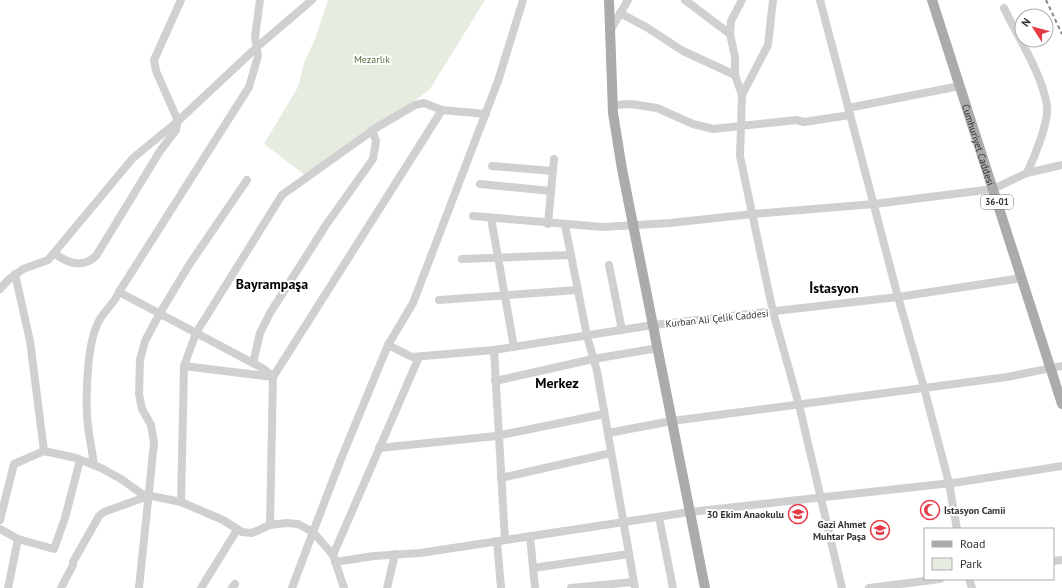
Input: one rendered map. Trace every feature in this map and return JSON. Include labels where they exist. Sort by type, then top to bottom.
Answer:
[{"type":"main road","points":[[609,0],[613,105],[622,169],[705,588]]},
{"type":"main road","name":"Cumhuriyet Caddesi","points":[[932,0],[1062,404]]},
{"type":"street","points":[[54,253],[65,261],[77,264],[87,262],[96,256],[160,151],[176,130],[178,121],[156,71],[154,60],[181,0]]},
{"type":"street","points":[[94,465],[87,416],[91,350],[97,324],[113,304],[119,292],[244,96],[252,79],[258,56],[255,37],[260,0]]},
{"type":"street","points":[[0,290],[15,274],[22,269],[43,262],[54,253],[133,158],[178,121],[257,47],[312,0]]},
{"type":"street","points":[[292,588],[341,459],[388,345],[413,303],[498,81],[523,0]]},
{"type":"street","points":[[610,31],[628,0]]},
{"type":"street","points":[[685,0],[730,34]]},
{"type":"street","points":[[742,0],[731,21],[730,34],[735,57],[734,75],[742,95],[740,156],[773,312],[799,404],[842,588]]},
{"type":"street","points":[[742,95],[768,46],[772,0]]},
{"type":"street","points":[[820,0],[898,297],[924,388],[948,483],[957,528]]},
{"type":"street","points":[[1004,8],[1040,82],[1047,108],[1038,149],[1027,173]]},
{"type":"street","points":[[620,13],[646,27],[683,51],[734,75]]},
{"type":"street","points":[[613,105],[631,104],[657,108],[693,124],[708,128],[727,128],[741,125],[796,120],[804,122],[960,86]]},
{"type":"street","points":[[181,502],[184,366],[196,333],[282,195],[372,130],[420,103],[428,104],[442,110],[486,114]]},
{"type":"street","points":[[270,525],[273,377],[442,110]]},
{"type":"street","points":[[253,363],[260,333],[270,313],[326,225],[373,159],[376,141],[372,130]]},
{"type":"street","points":[[548,224],[554,159]]},
{"type":"street","points":[[473,216],[548,224],[603,227],[633,226],[874,204],[993,189],[1027,173],[1062,165]]},
{"type":"street","points":[[492,166],[553,170]]},
{"type":"street","points":[[139,588],[153,455],[153,434],[140,402],[140,360],[145,341],[160,313],[247,180]]},
{"type":"street","points":[[480,184],[551,191]]},
{"type":"street","points":[[491,218],[514,347]]},
{"type":"street","points":[[565,225],[608,433],[622,523],[634,585],[571,588]]},
{"type":"street","points":[[462,259],[571,255]]},
{"type":"street","points":[[609,265],[622,330]]},
{"type":"street","points":[[15,274],[30,340],[44,451]]},
{"type":"street","name":"Kurban Ali Çelik Caddesi","points":[[415,357],[494,350],[653,325],[898,297],[1022,278]]},
{"type":"street","points":[[439,300],[578,290]]},
{"type":"street","points":[[119,292],[264,369],[273,377]]},
{"type":"street","points":[[334,558],[415,357],[398,351],[388,345]]},
{"type":"street","points":[[495,381],[593,359],[658,348]]},
{"type":"street","points":[[494,350],[501,478],[501,588]]},
{"type":"street","points":[[184,366],[273,377]]},
{"type":"street","points":[[608,433],[672,421],[924,388],[1051,369],[1062,366]]},
{"type":"street","points":[[379,448],[498,436],[604,414]]},
{"type":"street","points":[[0,520],[14,464],[44,451],[94,465],[121,479],[142,494],[181,502],[223,520],[237,530],[252,533],[270,525],[292,523],[304,526],[313,532],[334,558],[344,588]]},
{"type":"street","points":[[501,478],[611,453]]},
{"type":"street","points":[[0,529],[18,539],[54,548],[65,518],[80,460]]},
{"type":"street","points":[[334,558],[420,553],[690,512],[948,483],[1062,466]]},
{"type":"street","points":[[61,588],[73,565],[73,562],[99,516],[104,512],[148,496]]},
{"type":"street","points":[[659,517],[673,588]]},
{"type":"street","points":[[201,588],[237,530]]},
{"type":"street","points":[[530,536],[535,588]]},
{"type":"street","points":[[8,588],[18,539]]},
{"type":"street","points":[[387,588],[395,554]]},
{"type":"street","points":[[533,568],[629,554]]},
{"type":"street","points":[[869,588],[932,580]]},
{"type":"green space","name":"Mezarlık","points":[[328,0],[485,0],[430,89],[403,110],[305,175],[264,144],[298,87],[304,63],[315,39]]},
{"type":"railway","points":[[1046,0],[1062,34]]},
{"type":"place","name":"İstasyon Camii","points":[[930,510]]},
{"type":"place","name":"30 Ekim Anaokulu","points":[[798,514]]},
{"type":"place","name":"Gazi Ahmet Muhtar Paşa","points":[[880,530]]},
{"type":"district","name":"Bayrampaşa","points":[[272,284]]},
{"type":"district","name":"İstasyon","points":[[834,288]]},
{"type":"district","name":"Merkez","points":[[557,383]]}]
